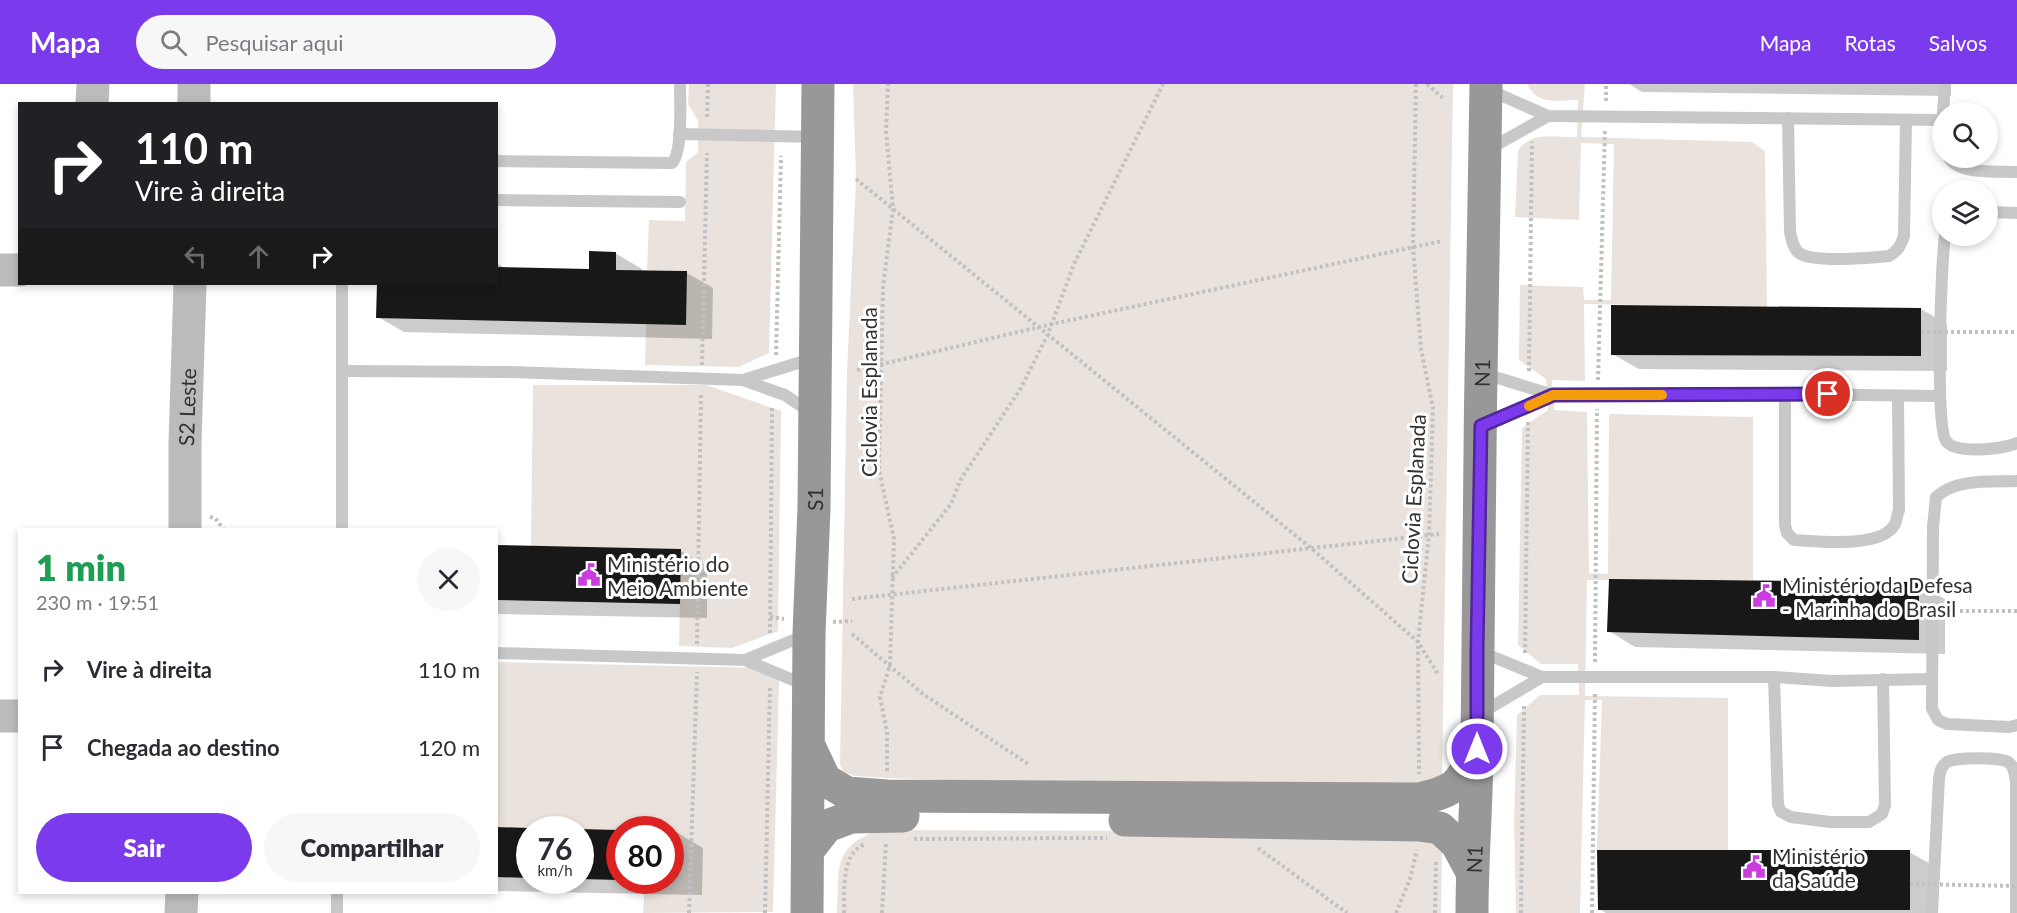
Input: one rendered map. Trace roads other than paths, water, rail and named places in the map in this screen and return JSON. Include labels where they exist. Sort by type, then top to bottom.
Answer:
[{"type":"highway","name":"S1","points":[[807,913],[818,84]]},
{"type":"highway","name":"N1","points":[[1472,913],[1477,749],[1486,86]]},
{"type":"highway","points":[[810,748],[825,780],[882,818]]},
{"type":"highway","points":[[808,850],[826,826],[851,817],[1419,812],[1463,778],[1477,749]]},
{"type":"highway","points":[[1419,812],[1457,844],[1472,872]]},
{"type":"main road","points":[[92,102],[93,84]]},
{"type":"main road","points":[[194,84],[194,102]]},
{"type":"main road","points":[[0,270],[18,270]]},
{"type":"main road","name":"S2 Leste","points":[[185,528],[189,285]]},
{"type":"main road","points":[[0,716],[18,716]]},
{"type":"main road","points":[[181,913],[182,894]]},
{"type":"lane","points":[[498,161],[672,163],[676,157],[679,134],[680,84]]},
{"type":"lane","points":[[1944,102],[1945,84]]},
{"type":"lane","points":[[1486,86],[1548,116],[1788,118],[1932,122]]},
{"type":"lane","points":[[1485,151],[1548,116]]},
{"type":"lane","points":[[1788,118],[1792,243],[1802,256],[1827,259],[1889,256],[1895,253],[1901,244],[1904,236],[1906,120]]},
{"type":"lane","points":[[679,134],[819,137]]},
{"type":"lane","points":[[1960,168],[2017,172]]},
{"type":"lane","points":[[498,200],[680,202]]},
{"type":"lane","points":[[1998,212],[2017,213]]},
{"type":"lane","points":[[1945,246],[1939,396],[1942,433],[1950,445],[1958,448],[2009,447],[2017,443]]},
{"type":"lane","points":[[342,285],[342,528]]},
{"type":"lane","points":[[743,380],[816,357]]},
{"type":"lane","points":[[342,371],[511,372],[743,380],[785,395],[815,415]]},
{"type":"lane","points":[[1482,372],[1553,395],[1939,396]]},
{"type":"lane","points":[[1785,394],[1785,525],[1787,533],[1794,540],[1828,542],[1882,536],[1895,524],[1899,510],[1898,396]]},
{"type":"lane","points":[[1481,426],[1553,395]]},
{"type":"lane","points":[[2017,481],[1965,484],[1950,487],[1936,497],[1933,527],[1932,679],[1932,709],[1938,720],[1947,724],[2009,727],[2017,725]]},
{"type":"lane","points":[[745,660],[809,634]]},
{"type":"lane","points":[[1477,650],[1542,677],[1774,677],[1832,681],[1932,679]]},
{"type":"lane","points":[[498,653],[745,660],[809,686]]},
{"type":"lane","points":[[1477,716],[1542,677]]},
{"type":"lane","points":[[1774,677],[1778,805],[1781,812],[1791,817],[1830,822],[1869,822],[1882,814],[1885,805],[1883,680]]},
{"type":"lane","points":[[1932,913],[1939,779],[1942,767],[1952,759],[2003,759],[2010,762],[2014,768],[2016,783],[2016,913]]},
{"type":"lane","points":[[337,913],[338,894]]},
{"type":"place","name":"Ministério do Meio Ambiente","points":[[589,575]]},
{"type":"place","name":"Ministério da Defesa - Marinha do Brasil","points":[[1764,596]]},
{"type":"place","name":"Ministério da Saúde","points":[[1754,867]]}]
